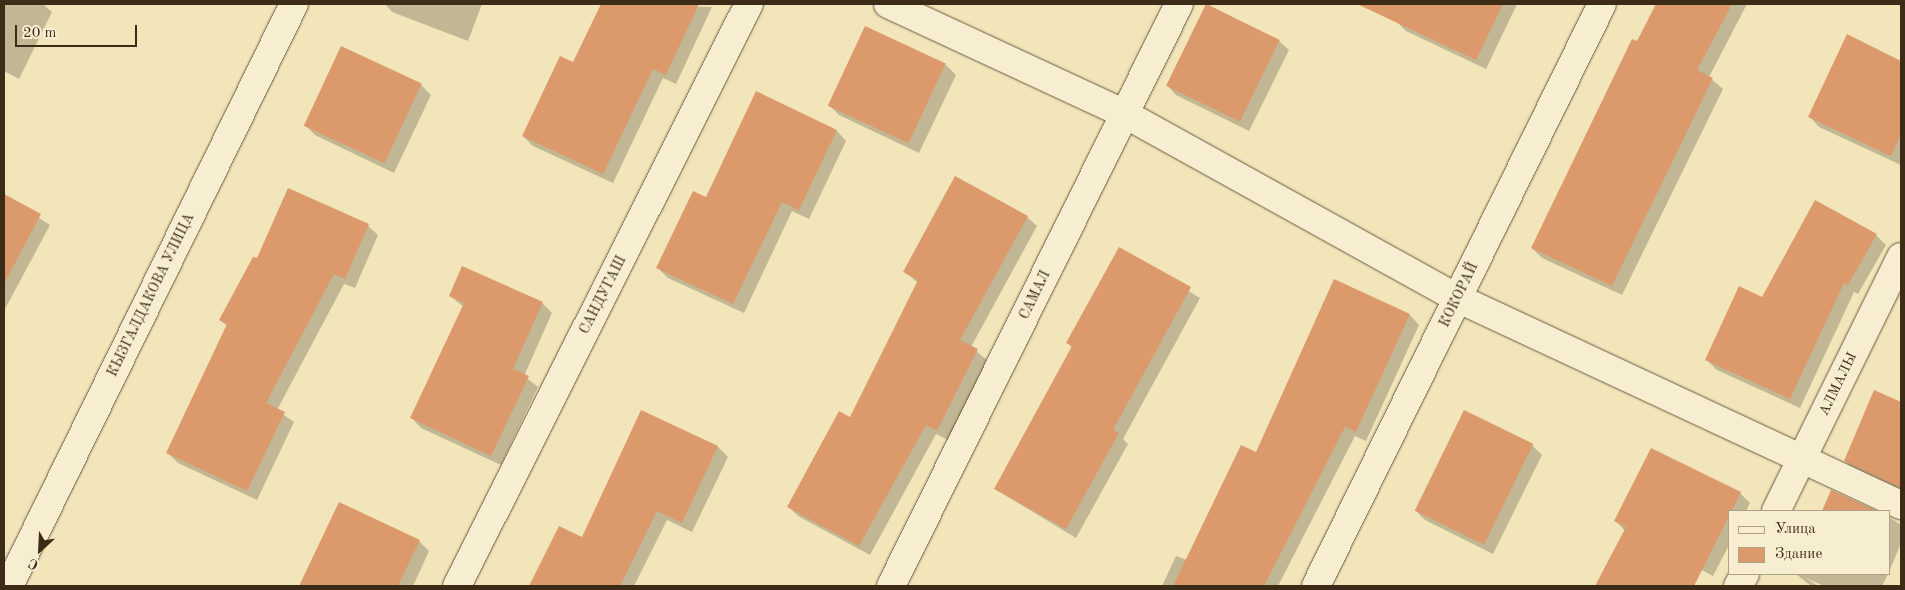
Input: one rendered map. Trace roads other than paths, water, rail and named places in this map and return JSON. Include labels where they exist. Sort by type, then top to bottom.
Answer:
[{"type":"street","name":"КЫЗГАЛДАКОВА УЛИЦА","points":[[8,586],[294,4]]},
{"type":"street","name":"САНДУГАШ","points":[[457,586],[749,4]]},
{"type":"street","points":[[888,4],[1125,114],[1457,298],[1901,505]]},
{"type":"street","name":"САМАЛ","points":[[891,586],[1179,4]]},
{"type":"street","name":"КОКОРАЙ","points":[[1316,586],[1602,4]]},
{"type":"street","name":"АЛМАЛЫ","points":[[1776,510],[1901,257]]},
{"type":"street","points":[[1738,586],[1744,575]]}]
